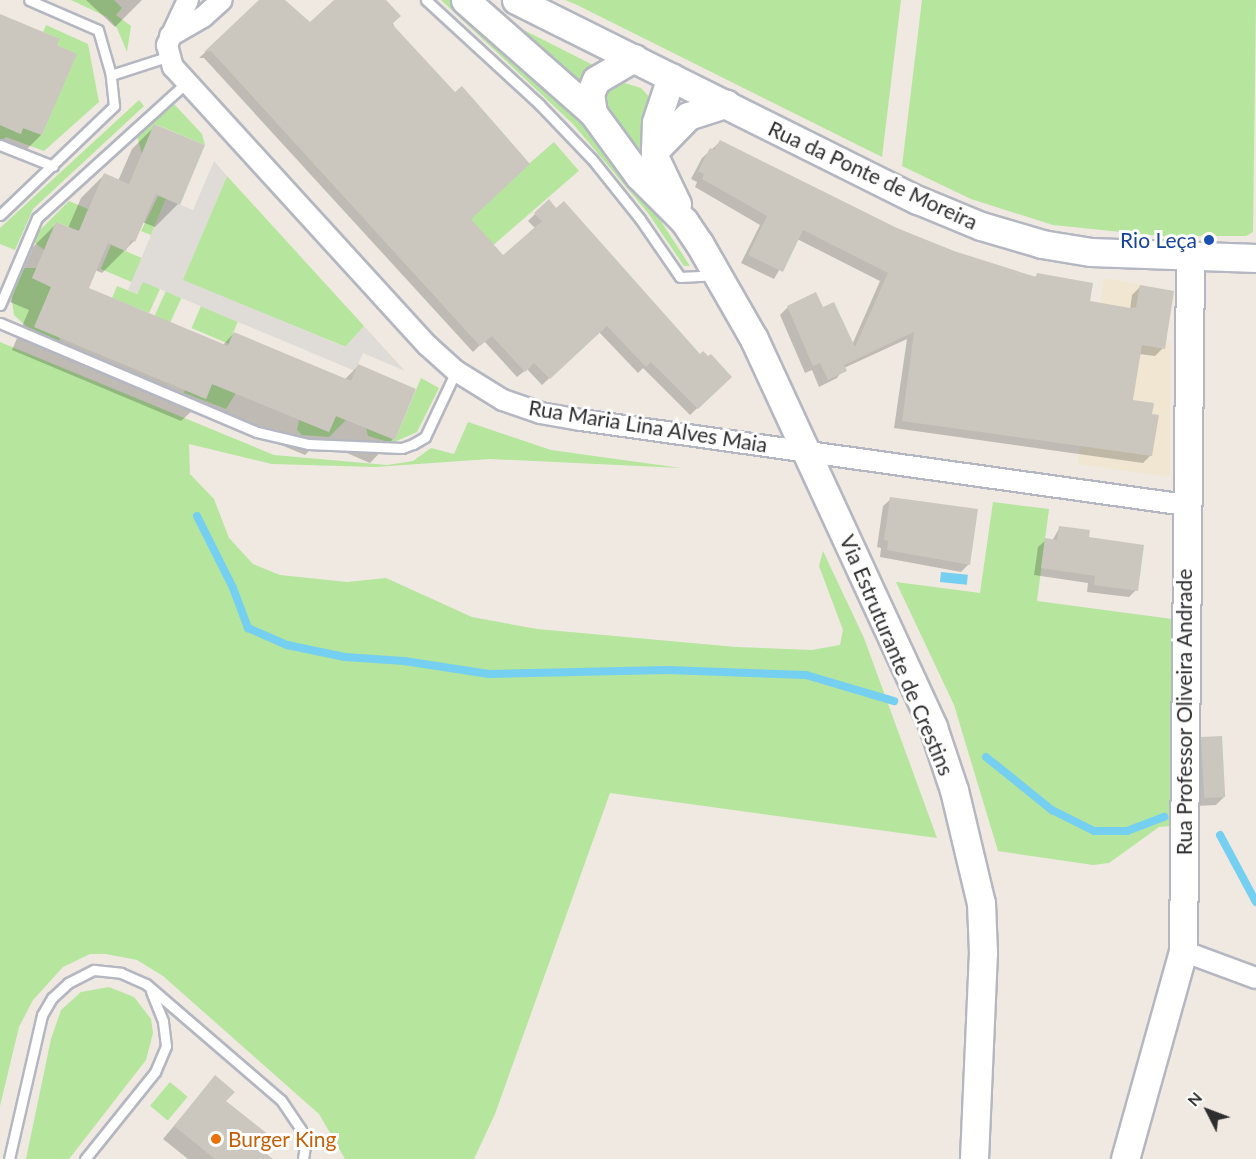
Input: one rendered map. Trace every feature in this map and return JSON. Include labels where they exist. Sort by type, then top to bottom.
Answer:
[{"type":"main road","name":"Via Estruturante de Crestins","points":[[465,0],[593,113],[639,176],[684,221]]},
{"type":"main road","name":"Rua da Ponte de Moreira","points":[[516,0],[918,200],[1001,233],[1082,250],[1190,257],[1256,258]]},
{"type":"main road","points":[[593,113],[590,94],[596,80],[634,58]]},
{"type":"main road","name":"Via Estruturante de Crestins","points":[[671,76],[656,122],[655,158],[684,221],[719,275],[807,451],[933,728],[975,868],[983,952],[974,1159]]},
{"type":"main road","points":[[655,150],[688,116],[726,104]]},
{"type":"main road","name":"Rua Professor Oliveira Andrade","points":[[1125,1159],[1183,951],[1190,257]]},
{"type":"street","points":[[167,57],[170,36],[188,0]]},
{"type":"street","points":[[170,36],[203,16],[222,0]]},
{"type":"street","name":"Rua Maria Lina Alves Maia","points":[[167,57],[187,82],[427,345],[456,371],[503,400],[540,413],[1186,505]]},
{"type":"street","points":[[1183,951],[1256,978]]},
{"type":"lane","points":[[0,215],[114,106],[111,75],[98,30],[29,0]]},
{"type":"lane","points":[[426,0],[539,104],[592,159],[640,219],[680,277],[719,275]]},
{"type":"lane","points":[[111,75],[167,57]]},
{"type":"lane","points":[[0,305],[36,218],[187,82]]},
{"type":"lane","points":[[0,145],[53,166]]},
{"type":"lane","points":[[0,323],[257,432],[308,444],[402,448],[412,444],[425,436],[456,371]]},
{"type":"lane","points":[[9,1159],[34,1041],[52,998],[68,983],[94,970],[121,973],[146,984],[281,1100],[301,1130],[305,1146],[303,1159]]},
{"type":"lane","points":[[85,1159],[155,1072],[166,1046],[163,1021],[146,984]]},
{"type":"shaded area","points":[[214,161],[227,176],[183,280],[345,347],[364,326],[405,371],[363,353],[355,371],[143,282],[137,294],[128,290],[166,199],[193,210]]},
{"type":"shaded area","points":[[1104,278],[1175,291],[1166,341],[1170,342],[1170,477],[1078,464]]},
{"type":"green space","points":[[71,0],[114,0],[122,8],[116,15],[131,26],[127,52],[117,28],[107,17]]},
{"type":"green space","points":[[441,0],[451,0],[578,118],[653,209],[690,266],[684,266],[648,213],[573,124]]},
{"type":"green space","points":[[565,0],[901,0],[882,157],[575,4]]},
{"type":"green space","points":[[922,0],[1256,0],[1253,232],[1246,236],[1160,236],[1053,225],[971,199],[902,166]]},
{"type":"green space","points":[[498,17],[593,65],[577,83]]},
{"type":"green space","points":[[46,25],[88,44],[99,102],[44,151],[6,137],[0,142],[0,125],[20,134],[23,128],[42,135],[76,54],[57,45],[59,39],[43,32]]},
{"type":"green space","points":[[618,81],[641,88],[651,99],[640,140],[645,167],[605,103],[606,93]]},
{"type":"green space","points":[[139,100],[144,106],[33,209],[15,250],[0,244],[0,228]]},
{"type":"green space","points":[[174,104],[202,134],[205,145],[155,124],[142,154],[137,136]]},
{"type":"green space","points":[[554,142],[579,171],[493,245],[468,217]]},
{"type":"green space","points":[[227,176],[364,326],[346,347],[182,280]]},
{"type":"green space","points":[[158,196],[166,199],[151,235],[141,231]]},
{"type":"green space","points":[[69,201],[88,209],[79,231],[56,222],[44,250],[34,242],[39,231]]},
{"type":"green space","points":[[111,245],[142,258],[132,282],[101,269]]},
{"type":"green space","points":[[22,268],[37,268],[32,278],[51,287],[60,342],[26,326],[14,315],[11,293]]},
{"type":"green space","points":[[143,281],[160,289],[149,313],[112,298],[117,286],[137,294]]},
{"type":"green space","points":[[166,291],[181,298],[170,323],[155,315]]},
{"type":"green space","points":[[201,306],[238,322],[228,344],[192,328]]},
{"type":"green space","points":[[0,342],[274,455],[387,465],[413,461],[431,448],[454,454],[468,422],[551,450],[681,468],[490,459],[375,467],[272,464],[189,444],[190,474],[214,499],[229,538],[253,564],[280,575],[347,582],[386,578],[472,617],[537,629],[736,647],[812,650],[840,645],[843,630],[819,566],[823,551],[864,638],[937,838],[610,793],[495,1114],[474,1159],[345,1159],[319,1114],[163,976],[137,960],[106,954],[90,954],[63,967],[33,1000],[19,1027],[0,1106]]},
{"type":"green space","points":[[421,378],[439,388],[417,432],[392,443],[368,436],[366,428],[395,440]]},
{"type":"green space","points":[[212,384],[236,393],[226,409],[184,393],[185,390],[206,399]]},
{"type":"green space","points":[[336,416],[346,420],[329,437],[302,435],[297,430],[299,420],[329,432]]},
{"type":"green space","points":[[993,502],[1049,509],[1037,601],[1172,619],[1171,826],[1159,827],[1109,863],[1093,865],[998,851],[954,705],[896,582],[980,593]]},
{"type":"green space","points":[[109,987],[134,997],[151,1019],[153,1033],[146,1060],[69,1159],[26,1159],[51,1039],[61,1010],[81,992]]},
{"type":"green space","points":[[170,1082],[188,1097],[168,1121],[150,1106]]},
{"type":"water","points":[[941,572],[968,575],[967,585],[940,582]]},
{"type":"building","points":[[259,0],[285,0],[310,22],[334,0],[386,0],[401,16],[392,24],[455,92],[462,86],[530,164],[471,219],[503,255],[542,221],[534,213],[549,199],[556,208],[564,201],[700,354],[703,351],[708,356],[711,354],[732,377],[698,409],[651,362],[646,367],[607,326],[550,379],[534,363],[525,372],[492,336],[480,346],[211,51],[204,52]]},
{"type":"building","points":[[0,14],[60,39],[57,45],[77,54],[42,135],[23,128],[21,134],[0,125]]},
{"type":"building","points":[[154,124],[205,145],[180,205],[156,194],[135,242],[131,240],[126,251],[108,243],[89,288],[228,346],[234,332],[351,381],[358,364],[416,389],[395,440],[336,416],[329,432],[212,384],[206,399],[34,327],[51,287],[32,278],[56,222],[79,231],[104,173],[129,184]]},
{"type":"building","points":[[720,140],[897,228],[954,251],[1036,277],[1037,273],[1093,283],[1090,301],[1130,308],[1136,307],[1140,285],[1174,291],[1165,349],[1142,345],[1133,400],[1154,403],[1152,414],[1159,415],[1152,456],[902,421],[914,332],[844,365],[847,371],[828,380],[820,363],[813,366],[787,306],[816,292],[823,307],[834,302],[855,347],[888,273],[803,230],[783,272],[748,255],[767,216],[702,179],[704,174],[698,171],[710,148],[714,150]]},
{"type":"building","points":[[890,497],[978,509],[970,565],[887,550],[888,541],[884,540]]},
{"type":"building","points":[[1059,526],[1090,530],[1089,537],[1144,545],[1138,591],[1094,585],[1095,576],[1041,568],[1045,538],[1057,540]]},
{"type":"building","points":[[1222,736],[1225,797],[1204,798],[1201,737]]},
{"type":"building","points":[[215,1075],[235,1092],[226,1101],[269,1135],[259,1148],[273,1159],[215,1159],[174,1126]]},
{"type":"waterway","points":[[197,516],[233,588],[248,628],[287,645],[345,657],[404,661],[489,674],[667,670],[806,675],[894,701]]},
{"type":"waterway","points":[[986,757],[1052,810],[1094,831],[1127,831],[1164,817]]},
{"type":"waterway","points":[[1220,835],[1256,902]]},
{"type":"place","name":"Rio Leça","points":[[1209,240]]},
{"type":"place","name":"Burger King","points":[[216,1139]]}]
